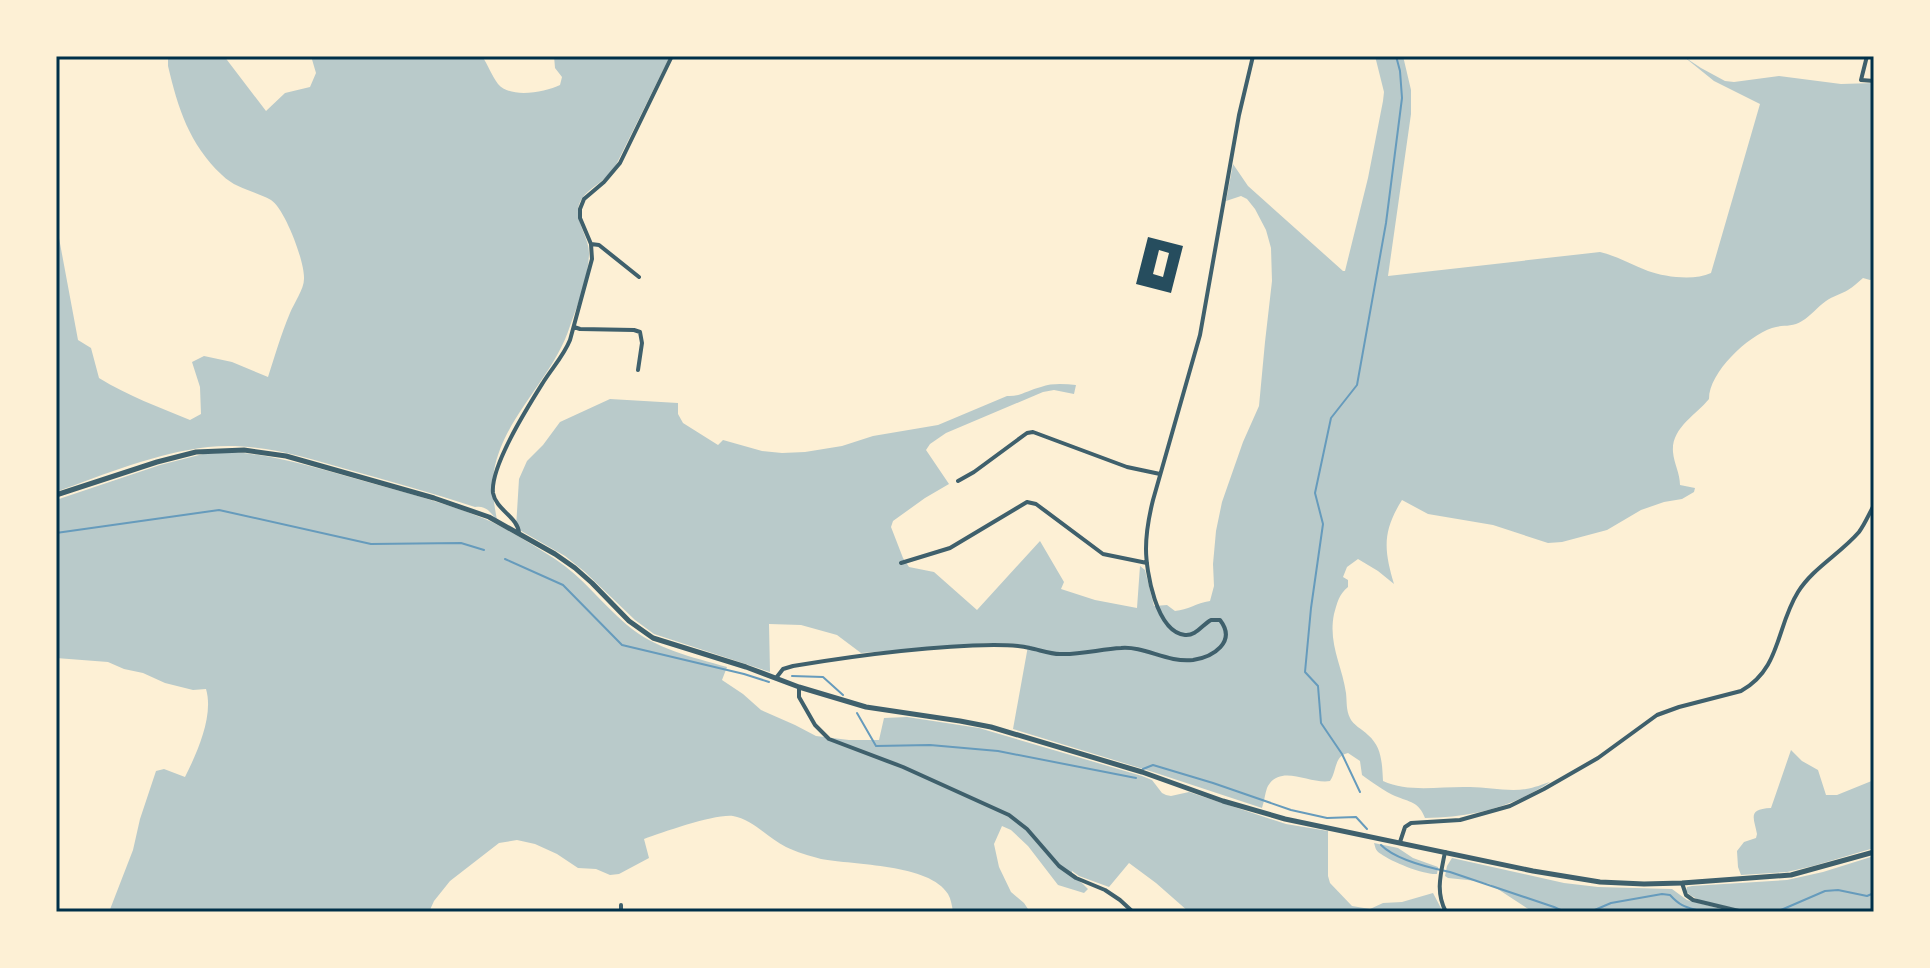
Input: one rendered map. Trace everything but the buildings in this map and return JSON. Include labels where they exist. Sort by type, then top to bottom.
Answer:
[{"type":"street","points":[[519,533],[518,526],[497,503],[493,491],[495,476],[529,406],[565,351],[574,327],[591,268],[591,244],[580,218],[580,209],[584,199],[620,163],[672,56]]},
{"type":"street","points":[[776,678],[781,671],[793,666],[909,649],[1009,645],[1064,655],[1122,648],[1183,660],[1215,653],[1224,642],[1226,630],[1220,620],[1211,620],[1188,635],[1171,628],[1159,612],[1147,563],[1148,525],[1200,335],[1239,115],[1253,56]]},
{"type":"street","points":[[1867,56],[1861,80],[1874,81]]},
{"type":"street","points":[[591,244],[599,245],[639,277]]},
{"type":"street","points":[[574,327],[640,332],[642,343],[638,370]]},
{"type":"street","points":[[958,481],[1027,433],[1033,432],[1127,467],[1160,474]]},
{"type":"street","points":[[56,495],[177,456],[214,450],[244,450],[286,456],[489,517],[575,568],[629,621],[653,638],[799,687],[866,707],[991,727],[1306,824],[1533,871],[1600,882],[1682,883],[1791,875],[1874,852]]},
{"type":"street","points":[[901,563],[950,548],[1027,502],[1036,504],[1103,554],[1147,563]]},
{"type":"street","points":[[1400,842],[1405,827],[1411,823],[1460,820],[1510,806],[1598,758],[1657,715],[1750,686],[1761,677],[1771,661],[1791,604],[1803,585],[1861,529],[1874,505]]},
{"type":"street","points":[[799,687],[801,702],[823,735],[1009,815],[1027,829],[1059,866],[1076,878],[1113,895],[1133,912]]},
{"type":"street","points":[[1445,852],[1438,890],[1446,912]]},
{"type":"street","points":[[1682,883],[1686,895],[1693,900],[1743,912]]},
{"type":"street","points":[[621,905],[621,912]]},
{"type":"shaded area","points":[[168,56],[224,56],[266,111],[285,93],[310,87],[316,73],[311,56],[482,56],[498,84],[519,93],[537,92],[560,85],[562,77],[555,68],[554,56],[670,56],[617,163],[580,202],[578,215],[589,248],[585,282],[563,345],[507,433],[499,452],[493,483],[497,520],[482,507],[295,455],[243,446],[208,447],[169,454],[56,492],[56,222],[78,340],[91,348],[99,378],[132,396],[190,420],[201,414],[200,387],[192,362],[204,356],[232,362],[268,377],[304,283],[298,249],[276,205],[227,180],[193,138],[176,96]]},
{"type":"shaded area","points":[[1375,56],[1403,56],[1411,90],[1411,114],[1388,276],[1600,252],[1663,275],[1688,277],[1711,273],[1760,104],[1714,81],[1683,56],[1725,81],[1779,76],[1841,84],[1874,83],[1874,279],[1863,278],[1798,323],[1762,332],[1732,356],[1715,378],[1709,399],[1685,422],[1673,443],[1680,485],[1695,488],[1694,492],[1682,499],[1641,510],[1607,530],[1548,543],[1493,525],[1428,514],[1402,500],[1391,522],[1387,541],[1394,584],[1358,559],[1347,567],[1343,577],[1348,580],[1348,587],[1340,596],[1334,614],[1334,645],[1349,715],[1379,750],[1383,781],[1414,788],[1512,790],[1550,782],[1535,791],[1490,809],[1459,816],[1425,818],[1410,801],[1391,794],[1362,775],[1360,761],[1348,753],[1338,761],[1330,781],[1287,775],[1272,780],[1262,808],[1013,729],[1028,646],[989,643],[861,653],[837,635],[801,625],[769,624],[770,672],[654,634],[565,556],[516,528],[519,479],[527,461],[560,422],[610,399],[678,403],[678,414],[683,423],[718,445],[723,440],[782,453],[842,446],[873,436],[938,425],[1007,396],[1049,385],[1076,385],[1074,394],[1054,390],[1043,392],[946,433],[930,444],[926,450],[949,484],[893,521],[891,527],[903,558],[909,567],[934,572],[977,610],[1040,541],[1064,582],[1061,589],[1095,600],[1137,608],[1140,566],[1145,570],[1154,606],[1167,605],[1175,611],[1210,601],[1214,586],[1216,531],[1222,502],[1259,406],[1272,281],[1271,248],[1255,209],[1241,196],[1226,201],[1233,164],[1248,186],[1345,271],[1383,101],[1384,92]]},
{"type":"shaded area","points":[[235,452],[324,470],[441,503],[492,522],[565,566],[638,633],[674,651],[727,667],[722,680],[761,710],[816,736],[879,740],[884,718],[907,717],[979,728],[1142,776],[1152,780],[1166,795],[1189,792],[1286,824],[1328,831],[1330,883],[1352,906],[1370,909],[1383,903],[1402,902],[1433,893],[1443,912],[1189,912],[1129,863],[1109,887],[1072,871],[1072,876],[1088,889],[1084,893],[1058,885],[1028,846],[1002,826],[994,844],[999,867],[1011,892],[1030,912],[953,912],[948,894],[939,884],[925,877],[909,871],[803,854],[779,843],[747,821],[725,816],[644,839],[649,858],[619,874],[578,868],[535,844],[517,840],[499,843],[450,881],[429,912],[109,912],[133,850],[156,771],[164,769],[185,777],[203,734],[208,700],[206,689],[193,690],[165,683],[108,662],[56,658],[56,500],[160,465],[203,454]]},
{"type":"shaded area","points":[[1791,750],[1818,770],[1826,795],[1837,795],[1874,780],[1874,848],[1787,872],[1741,875],[1737,851],[1744,842],[1756,838],[1755,812],[1771,808]]},
{"type":"shaded area","points":[[1374,843],[1398,848],[1413,858],[1438,867],[1437,874],[1393,861],[1378,851]]},
{"type":"shaded area","points":[[1874,856],[1874,912],[1750,912],[1699,900],[1686,891],[1687,887],[1692,886],[1787,880]]},
{"type":"shaded area","points":[[1452,858],[1564,883],[1672,889],[1687,900],[1733,912],[1533,912],[1490,884],[1445,876]]},
{"type":"waterway","points":[[1360,792],[1342,754],[1321,723],[1318,686],[1305,672],[1323,524],[1315,493],[1331,418],[1357,385],[1386,223],[1402,98],[1396,56]]},
{"type":"waterway","points":[[56,533],[219,510],[371,544],[461,543],[484,550]]},
{"type":"waterway","points":[[505,559],[563,585],[622,645],[769,682]]},
{"type":"waterway","points":[[792,676],[823,677],[843,695]]},
{"type":"waterway","points":[[857,713],[876,746],[930,745],[998,751],[1136,778]]},
{"type":"waterway","points":[[1143,769],[1153,765],[1291,810],[1327,818],[1356,817],[1367,829]]},
{"type":"waterway","points":[[1381,845],[1414,863],[1450,872],[1565,912]]},
{"type":"waterway","points":[[1764,912],[1781,910],[1825,891],[1838,890],[1867,896],[1874,893]]},
{"type":"waterway","points":[[1590,912],[1611,903],[1662,894],[1670,895],[1681,905],[1703,912]]}]
